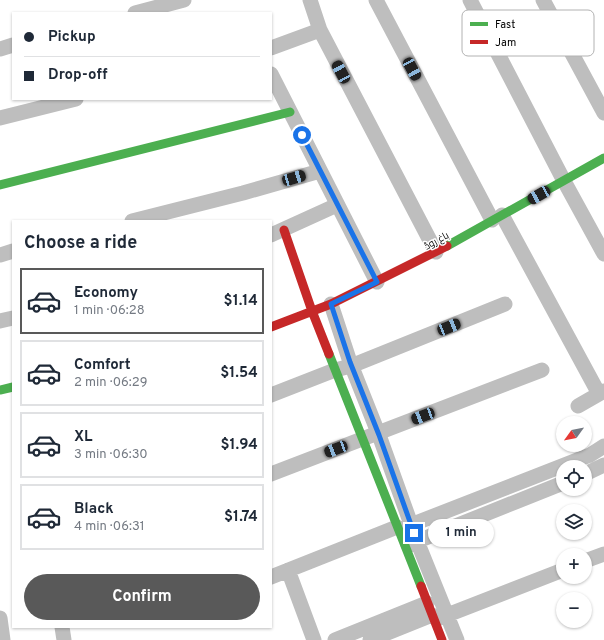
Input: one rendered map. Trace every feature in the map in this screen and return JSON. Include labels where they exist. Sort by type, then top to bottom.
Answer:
[{"type":"street","points":[[139,12],[184,0]]},
{"type":"street","points":[[310,0],[320,30],[436,252]]},
{"type":"street","points":[[376,0],[497,218],[602,393],[578,406]]},
{"type":"street","points":[[470,0],[475,10]]},
{"type":"street","points":[[543,0],[548,10]]},
{"type":"street","points":[[272,48],[320,30]]},
{"type":"street","points":[[0,49],[12,45]]},
{"type":"street","points":[[499,56],[604,254]]},
{"type":"street","points":[[573,56],[604,113]]},
{"type":"street","points":[[272,76],[377,282]]},
{"type":"street","points":[[0,118],[72,100]]},
{"type":"street","points":[[0,185],[290,112]]},
{"type":"street","name":"باغ روڈ","points":[[272,327],[331,304],[377,282],[436,252],[604,158]]},
{"type":"street","points":[[136,220],[243,193],[320,171]]},
{"type":"street","points":[[337,205],[277,233],[312,311],[362,439],[411,544],[435,613],[442,640]]},
{"type":"street","points":[[0,255],[12,252]]},
{"type":"street","points":[[331,304],[351,366],[378,433],[402,527]]},
{"type":"street","points":[[272,395],[335,370],[351,366],[505,304]]},
{"type":"street","points":[[0,321],[12,318]]},
{"type":"street","points":[[272,474],[542,370]]},
{"type":"street","points":[[272,577],[590,455],[604,446]]},
{"type":"street","points":[[590,455],[595,469]]},
{"type":"street","points":[[411,544],[556,486]]},
{"type":"street","points":[[411,544],[435,613],[457,640]]},
{"type":"street","points":[[592,559],[604,554]]},
{"type":"street","points":[[288,570],[314,640]]},
{"type":"street","points":[[335,640],[435,613],[556,572]]},
{"type":"street","points":[[370,640],[435,613]]},
{"type":"street","points":[[0,618],[3,640]]},
{"type":"street","points":[[62,628],[64,640]]},
{"type":"traffic: fast","points":[[0,185],[290,112]]},
{"type":"traffic: fast","points":[[447,246],[604,158]]},
{"type":"traffic: fast","points":[[329,354],[421,586]]},
{"type":"traffic: fast","points":[[0,390],[12,387]]},
{"type":"traffic: jam","points":[[284,230],[312,311],[329,354]]},
{"type":"traffic: jam","points":[[272,327],[331,304],[447,246]]},
{"type":"traffic: jam","points":[[421,586],[442,640]]},
{"type":"route","points":[[302,135],[377,282],[331,304],[350,362],[379,435],[414,533]]}]
